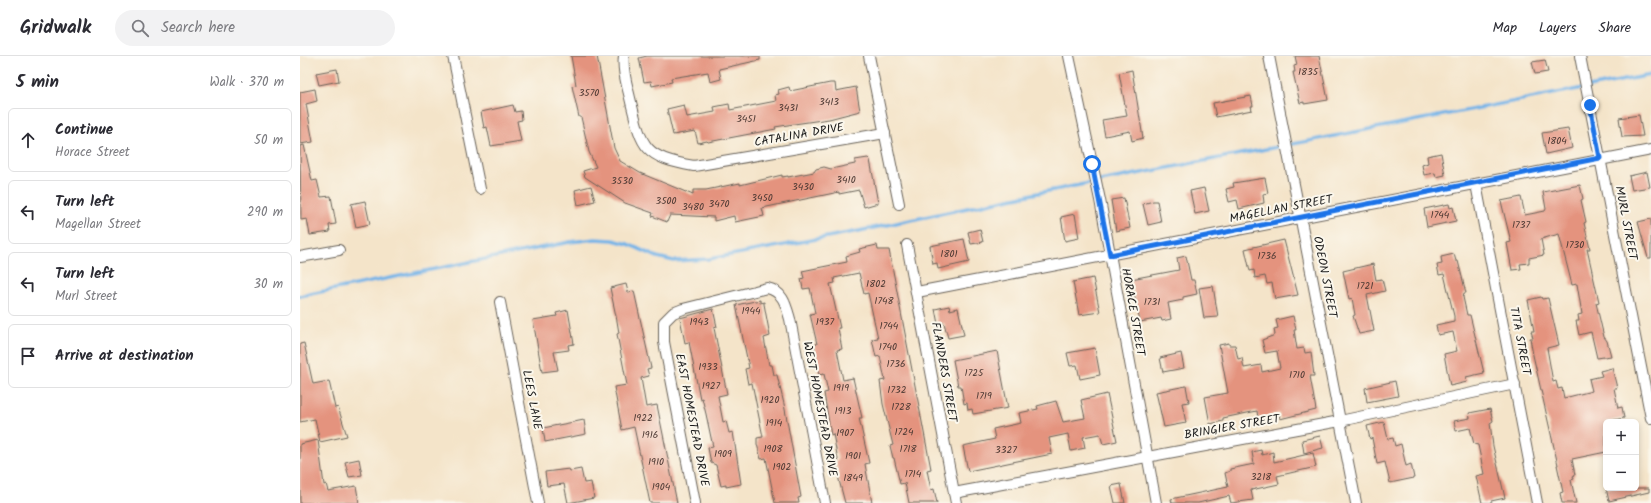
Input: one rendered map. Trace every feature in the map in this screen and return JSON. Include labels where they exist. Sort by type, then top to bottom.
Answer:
[{"type":"street","points":[[453,56],[480,190]]},
{"type":"street","name":"CATALINA DRIVE","points":[[624,56],[625,74],[638,133],[643,144],[660,158],[673,163],[694,166],[719,163],[885,132]]},
{"type":"street","points":[[870,56],[899,204]]},
{"type":"street","name":"HORACE STREET","points":[[1069,56],[1100,200],[1146,456],[1156,503]]},
{"type":"street","name":"ODEON STREET","points":[[1269,56],[1356,503]]},
{"type":"street","name":"MURL STREET","points":[[1580,56],[1651,418]]},
{"type":"street","name":"MAGELLAN STREET","points":[[916,292],[1301,219],[1600,158],[1651,150]]},
{"type":"street","name":"TITA STREET","points":[[1476,184],[1537,503]]},
{"type":"street","name":"FLANDERS STREET","points":[[907,245],[955,498]]},
{"type":"street","points":[[300,257],[339,250]]},
{"type":"street","name":"WEST HOMESTEAD DRIVE","points":[[664,342],[664,322],[673,313],[689,307],[767,288],[778,292],[790,319],[825,503]]},
{"type":"street","name":"LEES LANE","points":[[500,302],[538,503]]},
{"type":"street","name":"EAST HOMESTEAD DRIVE","points":[[664,342],[695,503]]},
{"type":"street","name":"BRINGIER STREET","points":[[955,498],[1146,456],[1340,421],[1515,384]]},
{"type":"building","points":[[571,56],[597,56],[614,148],[620,161],[640,173],[693,195],[693,190],[706,190],[740,183],[740,185],[782,175],[782,177],[788,177],[814,172],[816,169],[824,167],[831,169],[855,164],[855,160],[868,158],[870,160],[878,203],[864,207],[859,190],[839,194],[839,192],[762,208],[764,216],[735,222],[734,216],[714,221],[714,217],[670,215],[667,222],[652,216],[653,213],[625,203],[585,177],[583,171],[596,167],[589,152],[572,86],[576,85]]},
{"type":"building","points":[[647,56],[760,56],[760,60],[719,69],[721,79],[710,82],[708,72],[671,78],[672,82],[652,86],[651,81],[644,82],[639,58]]},
{"type":"building","points":[[1295,56],[1319,56],[1328,100],[1304,104],[1304,102],[1300,103],[1293,72],[1295,72],[1294,66],[1297,65]]},
{"type":"building","points":[[1545,60],[1548,72],[1535,74],[1532,62]]},
{"type":"building","points":[[337,69],[339,81],[319,85],[316,73]]},
{"type":"building","points":[[1132,70],[1143,138],[1132,141],[1130,131],[1105,136],[1102,120],[1127,116],[1119,73]]},
{"type":"building","points":[[835,83],[836,91],[856,87],[860,111],[829,119],[775,127],[776,129],[708,142],[698,143],[695,131],[673,135],[667,109],[684,105],[687,117],[715,112],[714,107],[729,104],[730,110],[776,101],[775,95],[779,94],[778,90],[789,87],[790,91]]},
{"type":"building","points":[[315,89],[317,101],[306,104],[313,142],[300,144],[300,92]]},
{"type":"building","points":[[1251,96],[1253,106],[1251,106],[1252,110],[1216,117],[1213,103]]},
{"type":"building","points":[[513,105],[515,112],[521,111],[522,120],[517,121],[521,141],[491,146],[487,127],[484,128],[481,112]]},
{"type":"building","points":[[1639,115],[1643,136],[1622,137],[1619,118]]},
{"type":"building","points":[[1568,129],[1572,148],[1546,154],[1542,133]]},
{"type":"building","points":[[304,145],[312,181],[317,180],[321,197],[331,196],[336,224],[329,225],[330,232],[310,235],[307,219],[301,220],[300,146]]},
{"type":"building","points":[[1441,153],[1445,175],[1436,177],[1435,173],[1424,175],[1422,165],[1428,163],[1427,156]]},
{"type":"building","points":[[1647,172],[1650,187],[1632,190],[1629,176]]},
{"type":"building","points":[[1265,178],[1268,193],[1263,194],[1264,203],[1239,209],[1237,200],[1229,202],[1226,189],[1234,187],[1233,183]]},
{"type":"building","points":[[1580,185],[1583,199],[1581,200],[1586,222],[1584,223],[1590,249],[1587,249],[1599,302],[1596,303],[1604,337],[1607,341],[1611,356],[1597,358],[1591,332],[1579,335],[1576,321],[1579,321],[1578,315],[1582,314],[1577,284],[1572,285],[1559,234],[1541,239],[1544,255],[1529,258],[1529,263],[1520,264],[1521,269],[1512,270],[1507,243],[1511,242],[1501,201],[1521,197],[1525,215],[1545,211],[1546,209],[1543,192]]},
{"type":"building","points":[[591,186],[595,201],[578,205],[575,190]]},
{"type":"building","points":[[1204,188],[1209,211],[1195,214],[1190,191]]},
{"type":"building","points":[[1124,198],[1130,228],[1116,231],[1111,200]]},
{"type":"building","points":[[365,201],[370,224],[356,227],[351,204]]},
{"type":"building","points":[[1157,201],[1161,222],[1148,225],[1143,204]]},
{"type":"building","points":[[1449,204],[1450,208],[1453,207],[1456,221],[1427,227],[1424,209]]},
{"type":"building","points":[[1075,214],[1079,238],[1065,241],[1061,217]]},
{"type":"building","points":[[1651,219],[1651,258],[1648,258],[1638,222]]},
{"type":"building","points":[[980,229],[983,242],[971,244],[968,232]]},
{"type":"building","points":[[964,239],[969,262],[938,269],[937,263],[933,264],[930,246]]},
{"type":"building","points":[[1284,240],[1298,295],[1275,299],[1272,283],[1267,284],[1265,276],[1255,278],[1254,270],[1250,271],[1245,249]]},
{"type":"building","points":[[877,245],[878,250],[889,250],[931,469],[927,470],[931,490],[934,489],[937,503],[909,503],[905,483],[900,484],[890,446],[893,445],[883,404],[880,381],[885,380],[880,356],[876,357],[872,339],[878,338],[868,293],[864,294],[859,273],[834,278],[835,283],[830,284],[840,328],[838,328],[842,349],[837,350],[843,380],[853,378],[862,418],[859,418],[869,463],[865,464],[872,503],[845,503],[839,480],[836,461],[838,460],[833,434],[831,435],[824,393],[828,392],[824,374],[819,375],[814,345],[817,344],[810,314],[815,313],[810,288],[803,289],[801,279],[804,278],[802,271],[847,262],[846,256],[860,252],[859,249]]},
{"type":"building","points":[[1454,254],[1456,261],[1458,261],[1466,293],[1464,293],[1463,297],[1467,315],[1470,315],[1484,373],[1466,377],[1467,382],[1450,386],[1444,354],[1457,351],[1453,332],[1438,335],[1436,325],[1454,321],[1454,316],[1444,274],[1439,275],[1437,265],[1442,264],[1441,257]]},
{"type":"building","points":[[1186,256],[1191,280],[1194,280],[1197,294],[1183,297],[1183,300],[1168,303],[1171,319],[1162,321],[1161,318],[1140,322],[1131,279],[1179,270],[1177,258]]},
{"type":"building","points":[[1373,264],[1376,280],[1382,279],[1385,291],[1367,295],[1374,331],[1359,334],[1353,316],[1355,315],[1352,298],[1349,299],[1343,271]]},
{"type":"building","points":[[1093,278],[1100,312],[1079,315],[1073,282]]},
{"type":"building","points":[[626,284],[628,292],[634,291],[651,368],[647,369],[649,376],[641,378],[646,407],[657,405],[677,503],[650,503],[634,427],[622,430],[614,387],[627,385],[610,288]]},
{"type":"building","points":[[1213,286],[1218,317],[1204,318],[1199,288]]},
{"type":"building","points":[[1541,297],[1542,299],[1548,298],[1559,345],[1547,348],[1553,382],[1556,381],[1558,389],[1562,388],[1564,398],[1592,391],[1589,379],[1602,376],[1600,371],[1612,368],[1617,388],[1614,388],[1618,408],[1622,407],[1624,418],[1603,419],[1603,453],[1572,459],[1575,475],[1573,476],[1574,479],[1571,480],[1576,503],[1562,503],[1560,493],[1563,492],[1558,465],[1530,338],[1533,338],[1531,331],[1534,331],[1528,300]]},
{"type":"building","points":[[760,300],[760,303],[764,302],[770,336],[764,338],[769,365],[772,365],[774,375],[777,375],[784,404],[801,497],[798,498],[799,503],[775,503],[766,458],[761,459],[757,444],[757,438],[763,437],[752,383],[748,384],[745,369],[749,368],[736,305]]},
{"type":"building","points":[[949,306],[950,310],[958,308],[964,335],[948,338],[944,323],[938,324],[935,309]]},
{"type":"building","points":[[713,309],[717,327],[714,328],[727,394],[718,396],[723,422],[726,421],[729,433],[733,432],[741,484],[726,487],[726,485],[721,486],[716,465],[711,463],[708,448],[713,447],[706,414],[702,398],[700,399],[689,342],[685,343],[680,318]]},
{"type":"building","points":[[568,310],[574,344],[568,345],[569,350],[554,352],[558,370],[542,372],[533,320],[557,316],[556,313]]},
{"type":"building","points":[[1293,316],[1296,330],[1294,330],[1297,349],[1304,348],[1305,353],[1311,352],[1314,376],[1310,376],[1316,410],[1280,419],[1279,413],[1258,418],[1257,411],[1223,418],[1223,421],[1210,424],[1205,397],[1228,393],[1219,345],[1229,343],[1229,345],[1235,345],[1238,359],[1242,358],[1244,368],[1261,365],[1262,372],[1280,368],[1277,351],[1265,353],[1262,340],[1275,335],[1274,329],[1278,328],[1276,320]]},
{"type":"building","points":[[304,343],[313,384],[329,381],[335,408],[338,407],[347,436],[320,442],[315,419],[300,422],[300,344]]},
{"type":"building","points":[[1095,348],[1100,375],[1080,379],[1077,365],[1070,366],[1067,353]]},
{"type":"building","points":[[997,351],[1008,408],[973,414],[972,409],[968,410],[967,403],[964,404],[961,386],[958,386],[953,360]]},
{"type":"building","points":[[1181,353],[1184,368],[1163,372],[1160,358]]},
{"type":"building","points":[[1395,381],[1398,396],[1367,402],[1365,388]]},
{"type":"building","points":[[1186,386],[1189,402],[1182,403],[1186,423],[1164,427],[1156,392]]},
{"type":"building","points":[[1107,394],[1117,441],[1103,444],[1100,434],[1083,437],[1085,448],[1071,451],[1068,434],[1049,438],[1052,454],[968,471],[963,446],[995,439],[993,429],[1021,423],[1019,413],[1038,409],[1037,406],[1056,401],[1063,422],[1085,418],[1081,400]]},
{"type":"building","points":[[1490,409],[1493,421],[1490,423],[1493,446],[1505,498],[1491,501],[1491,503],[1482,503],[1476,476],[1484,474],[1478,445],[1474,444],[1470,428],[1456,431],[1454,421],[1470,418],[1469,413]]},
{"type":"building","points":[[584,420],[586,434],[545,442],[543,428]]},
{"type":"building","points":[[1384,422],[1388,439],[1393,438],[1395,446],[1401,444],[1406,466],[1411,464],[1414,478],[1390,483],[1385,462],[1377,464],[1372,438],[1370,439],[1367,426]]},
{"type":"building","points":[[1320,436],[1323,448],[1304,453],[1302,440]]},
{"type":"building","points":[[318,440],[324,485],[326,484],[328,491],[356,486],[359,503],[300,503],[300,444]]},
{"type":"building","points":[[1261,450],[1262,455],[1273,452],[1274,462],[1313,453],[1316,467],[1277,476],[1279,484],[1251,490],[1253,500],[1231,503],[1229,496],[1198,503],[1172,503],[1171,499],[1228,487],[1225,473],[1230,471],[1230,469],[1254,464],[1252,452]]},
{"type":"building","points":[[359,459],[362,475],[349,477],[345,462]]},
{"type":"building","points":[[569,469],[570,471],[581,469],[584,483],[591,482],[594,498],[568,503],[564,484],[547,486],[545,472]]},
{"type":"building","points":[[1121,484],[1125,503],[1115,503],[1111,486]]},
{"type":"building","points":[[1639,488],[1649,488],[1649,492],[1609,501],[1607,491],[1639,491]]},
{"type":"waterway","points":[[300,296],[570,242],[595,239],[613,240],[628,244],[657,257],[674,261],[709,259],[859,231],[1038,193],[1651,75]]},
{"type":"route","points":[[1092,164],[1110,255],[1301,219],[1600,158],[1590,105]]}]
